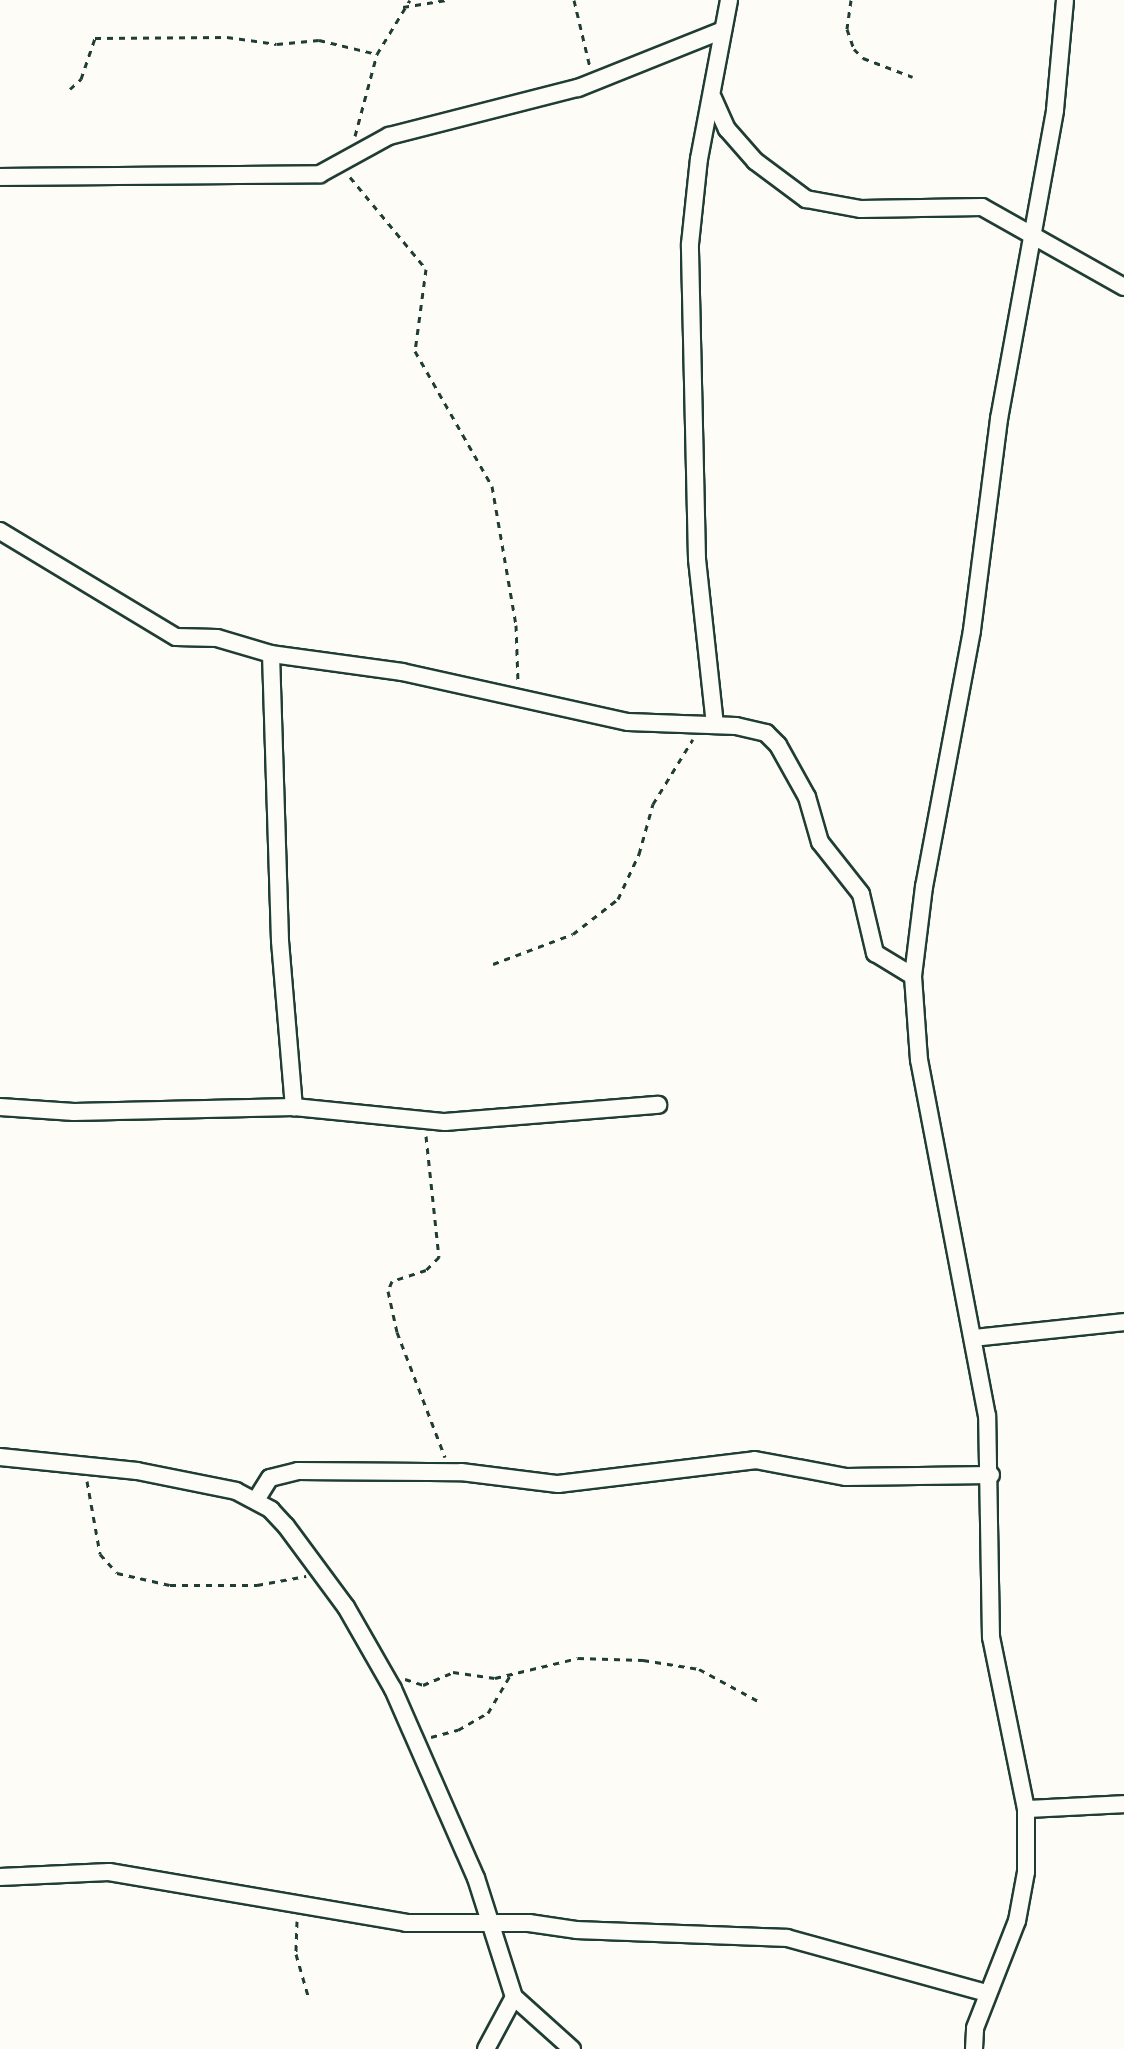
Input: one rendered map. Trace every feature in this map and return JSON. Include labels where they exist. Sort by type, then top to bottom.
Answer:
[{"type":"street","points":[[708,725],[697,549],[689,292],[692,210],[729,0]]},
{"type":"street","points":[[974,2049],[987,1993],[1017,1921],[1026,1872],[1026,1809],[994,1664],[991,1475],[973,1338],[919,1060],[913,976],[924,887],[963,685],[1006,377],[1055,110],[1065,0]]},
{"type":"street","points":[[0,177],[307,175],[348,161],[403,132],[593,83],[723,30]]},
{"type":"street","points":[[713,98],[727,129],[755,161],[806,199],[861,209],[982,207],[1034,233],[1124,287]]},
{"type":"street","points":[[0,531],[158,630],[176,637],[228,640],[271,654],[402,672],[517,700],[628,722],[708,725],[761,731],[775,740],[809,801],[820,842],[861,894],[875,953],[913,976]]},
{"type":"street","points":[[271,654],[280,957],[294,1107]]},
{"type":"street","points":[[0,1107],[74,1112],[294,1107],[423,1120],[477,1121],[658,1105]]},
{"type":"street","points":[[973,1338],[1124,1322]]},
{"type":"street","points":[[0,1457],[189,1481],[256,1500],[286,1526],[321,1571],[384,1669],[413,1741],[457,1831],[514,1997],[572,2049]]},
{"type":"street","points":[[256,1500],[270,1478],[286,1472],[451,1472],[558,1484],[755,1460],[846,1477],[991,1475]]},
{"type":"street","points":[[1026,1809],[1124,1804]]},
{"type":"street","points":[[0,1877],[109,1872],[406,1923],[529,1923],[577,1930],[787,1938],[987,1993]]},
{"type":"street","points":[[486,2049],[514,1997]]},
{"type":"path","points":[[410,0],[377,54],[360,107],[348,161],[426,269],[415,351],[492,486],[516,625],[517,700]]},
{"type":"path","points":[[403,7],[446,0]]},
{"type":"path","points":[[574,0],[593,83]]},
{"type":"path","points":[[851,0],[847,29],[854,49],[863,58],[913,77]]},
{"type":"path","points":[[70,89],[81,79],[95,38],[227,37],[277,44],[319,40],[377,54]]},
{"type":"path","points":[[493,964],[573,934],[618,899],[639,854],[653,804],[708,725]]},
{"type":"path","points":[[423,1120],[439,1257],[426,1270],[392,1281],[389,1302],[451,1472]]},
{"type":"path","points":[[85,1467],[100,1554],[117,1573],[170,1585],[257,1585],[321,1571]]},
{"type":"path","points":[[384,1669],[423,1685],[453,1672],[486,1678],[578,1658],[679,1662],[760,1702]]},
{"type":"path","points":[[413,1741],[474,1724],[501,1698],[511,1674]]},
{"type":"path","points":[[299,1906],[295,1944],[309,1999]]}]
